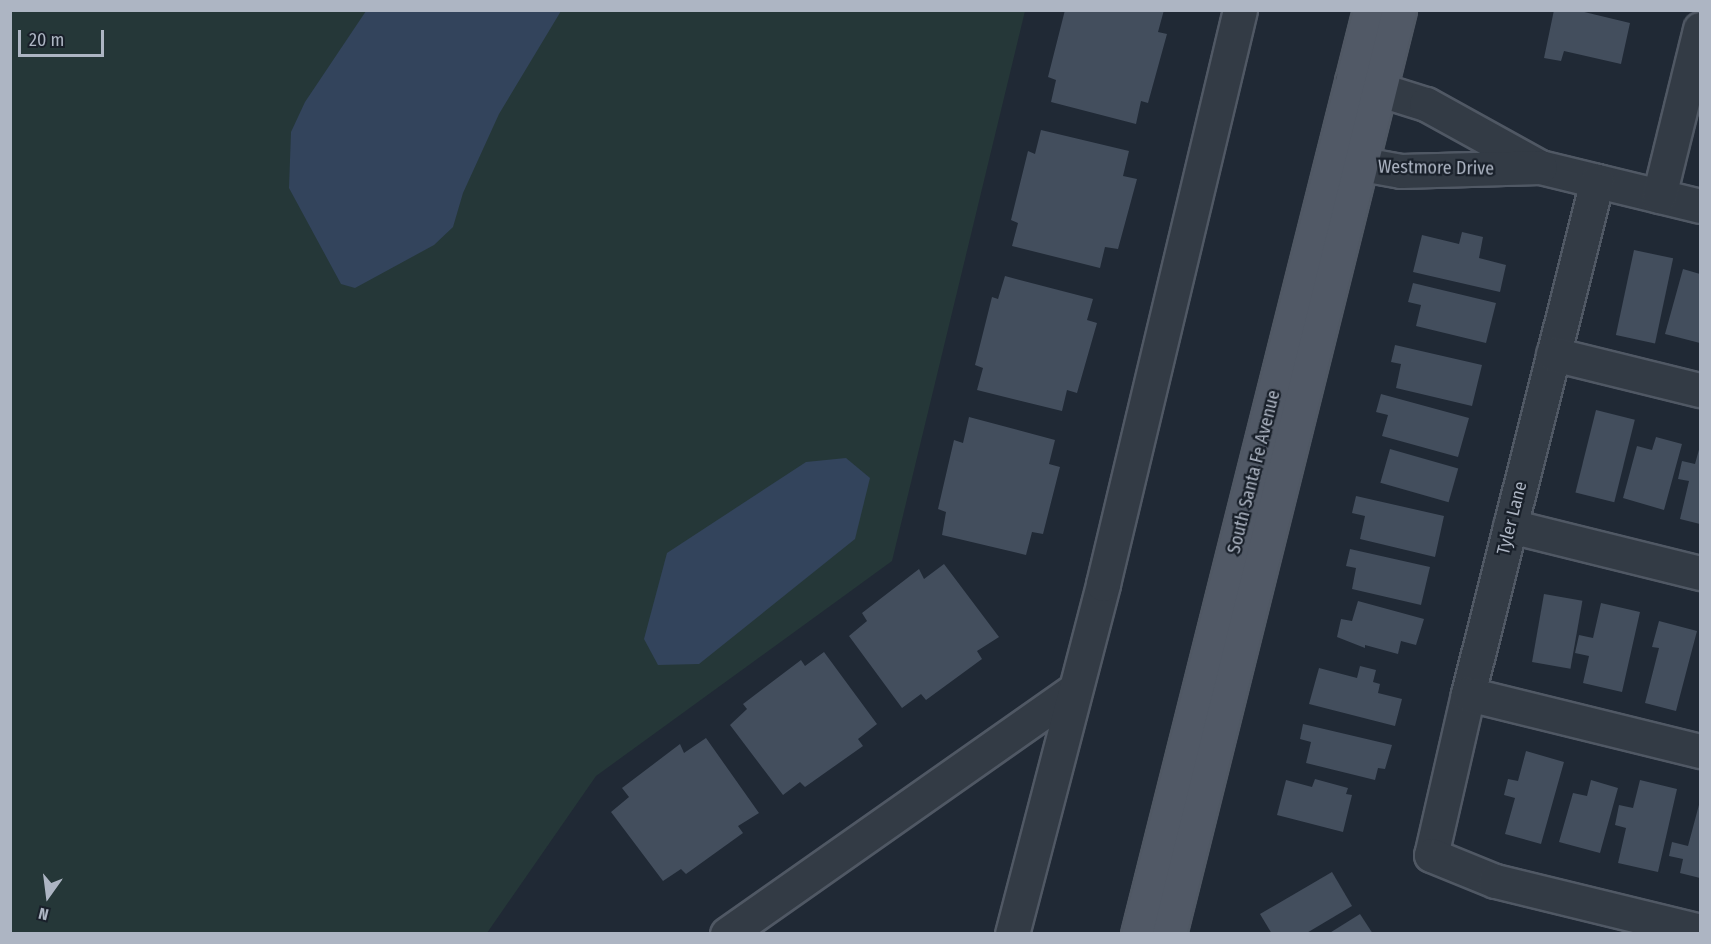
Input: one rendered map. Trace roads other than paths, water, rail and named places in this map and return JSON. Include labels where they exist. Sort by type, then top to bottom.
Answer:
[{"type":"main road","name":"South Santa Fe Avenue","points":[[1366,86],[1370,10]]},
{"type":"main road","name":"South Santa Fe Avenue","points":[[1169,933],[1347,162],[1366,86],[1399,10]]},
{"type":"main road","name":"South Santa Fe Avenue","points":[[1138,933],[1347,162]]},
{"type":"street","points":[[1012,933],[1103,584],[1240,10]]},
{"type":"street","points":[[1659,196],[1701,29]]},
{"type":"street","name":"Westmore Drive","points":[[1366,86],[1426,104],[1540,167],[1701,206]]},
{"type":"street","name":"Westmore Drive","points":[[1347,162],[1439,171],[1540,167]]},
{"type":"street","name":"Tyler Lane","points":[[1597,181],[1468,694],[1431,855],[1495,881],[1701,931]]},
{"type":"street","points":[[1553,354],[1701,390]]},
{"type":"street","points":[[1510,526],[1701,573]]},
{"type":"street","points":[[728,933],[1074,690]]},
{"type":"street","points":[[1468,694],[1701,751]]},
{"type":"water","points":[[366,11],[561,11],[499,114],[463,193],[453,227],[434,245],[355,288],[341,284],[289,188],[291,132],[305,102]]},
{"type":"water","points":[[846,458],[870,478],[855,539],[699,664],[658,665],[644,639],[667,553],[806,462]]}]
